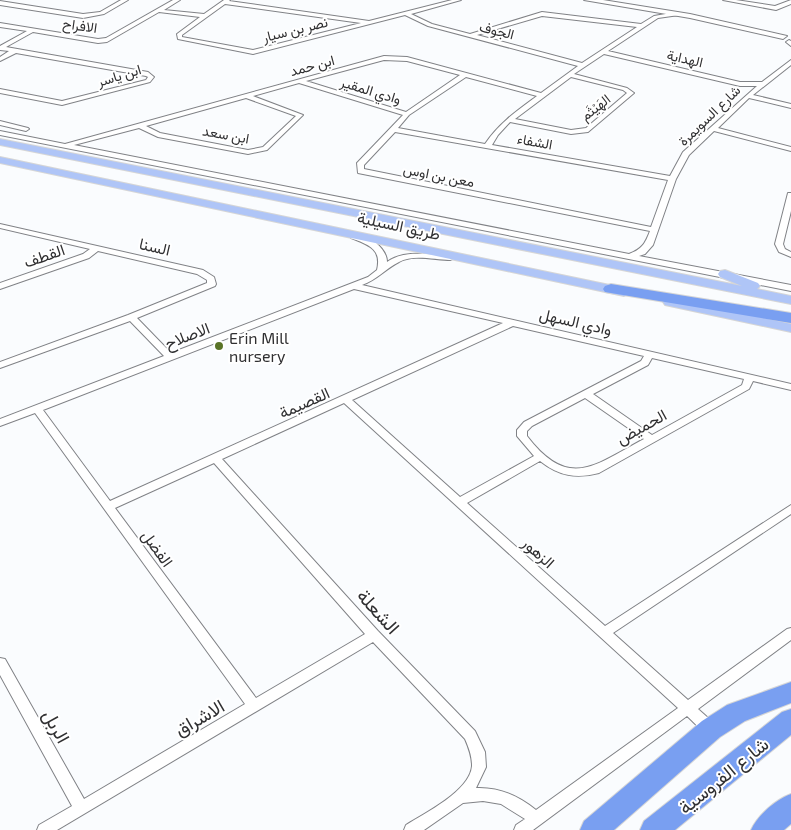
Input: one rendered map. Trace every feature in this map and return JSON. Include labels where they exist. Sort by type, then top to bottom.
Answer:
[{"type":"highway","points":[[611,289],[791,318]]},
{"type":"highway","points":[[594,830],[711,729],[736,713],[791,692]]},
{"type":"highway","name":"شارع الفروسية","points":[[654,830],[791,720]]},
{"type":"highway","points":[[765,830],[791,806]]},
{"type":"main road","name":"طريق السيلية","points":[[0,142],[527,249],[789,296]]},
{"type":"main road","name":"طريق السيلية","points":[[0,160],[499,264],[791,328]]},
{"type":"main road","points":[[527,249],[589,249]]},
{"type":"main road","points":[[725,274],[789,296]]},
{"type":"street","points":[[27,7],[40,0]]},
{"type":"street","points":[[0,3],[83,16],[94,16],[125,0]]},
{"type":"street","name":"الافراح","points":[[0,24],[98,41],[107,40],[177,0]]},
{"type":"street","name":"نصر بن سيار","points":[[429,0],[448,3]]},
{"type":"street","name":"نصر بن سيار","points":[[226,1],[178,35],[180,38],[252,52],[458,0]]},
{"type":"street","points":[[588,0],[677,14],[789,38]]},
{"type":"street","points":[[628,0],[719,15],[789,38]]},
{"type":"street","points":[[726,0],[776,8],[791,2]]},
{"type":"street","points":[[226,1],[372,22]]},
{"type":"street","points":[[644,8],[656,17]]},
{"type":"street","points":[[160,10],[203,16]]},
{"type":"street","name":"الجوف","points":[[407,14],[430,26],[584,65]]},
{"type":"street","points":[[468,36],[542,14],[642,26]]},
{"type":"street","points":[[488,145],[498,130],[509,120],[602,52],[656,17],[677,14]]},
{"type":"street","name":"ابن ياسر","points":[[0,48],[33,30]]},
{"type":"street","name":"ابن ياسر","points":[[0,48],[148,74],[151,77],[148,81],[62,103],[0,91]]},
{"type":"street","points":[[0,59],[14,51]]},
{"type":"street","name":"الهداية","points":[[602,52],[740,84],[762,84]]},
{"type":"street","name":"شارع السويمرة","points":[[779,70],[791,53]]},
{"type":"street","name":"ابن حمد","points":[[62,146],[91,140],[384,58],[396,57],[541,95]]},
{"type":"street","name":"شارع السويمرة","points":[[649,245],[672,179],[686,154],[748,96],[791,62]]},
{"type":"street","name":"معن بن اوس","points":[[464,75],[407,114],[360,165],[361,171],[655,230]]},
{"type":"street","name":"الهَيْثَم","points":[[509,120],[571,132],[581,132],[588,130],[631,93],[625,89],[570,75]]},
{"type":"street","name":"وادي المقير","points":[[298,81],[407,114]]},
{"type":"street","name":"ابن سعد","points":[[141,126],[158,135],[248,152],[258,152],[265,149],[300,115],[247,96]]},
{"type":"street","points":[[748,96],[791,106]]},
{"type":"street","points":[[0,124],[26,129]]},
{"type":"street","name":"الشفاء","points":[[392,129],[672,179]]},
{"type":"street","points":[[714,129],[791,149]]},
{"type":"street","name":"طريق السيلية","points":[[0,132],[86,151],[725,274]]},
{"type":"street","points":[[86,151],[91,140]]},
{"type":"street","points":[[791,198],[778,244],[782,250],[791,255]]},
{"type":"street","name":"السنا","points":[[0,226],[200,272],[211,279],[212,284],[131,317],[0,365]]},
{"type":"street","points":[[343,232],[377,247],[384,257],[381,270]]},
{"type":"street","points":[[630,256],[642,252],[649,245]]},
{"type":"street","points":[[649,245],[651,255],[658,262]]},
{"type":"street","name":"القطف","points":[[0,286],[86,256],[96,248]]},
{"type":"street","name":"الاصلاح","points":[[0,423],[371,279],[396,260],[408,256],[426,255],[499,264]]},
{"type":"street","name":"وادي السهل","points":[[353,286],[791,387]]},
{"type":"street","points":[[131,317],[170,357]]},
{"type":"street","name":"القصيمة","points":[[108,508],[511,323]]},
{"type":"street","name":"الحميض","points":[[649,354],[645,363],[528,424],[522,430],[522,436],[525,441],[541,456],[566,472],[595,470],[746,386],[750,377]]},
{"type":"street","points":[[586,394],[650,439]]},
{"type":"street","name":"الزهور","points":[[346,400],[711,729]]},
{"type":"street","name":"الفضل","points":[[36,409],[254,706]]},
{"type":"street","points":[[458,502],[541,456]]},
{"type":"street","name":"الشعلة","points":[[215,458],[374,635],[470,736],[477,747],[480,760],[478,774],[471,786],[460,797],[411,830]]},
{"type":"street","points":[[604,633],[791,509]]},
{"type":"street","points":[[521,830],[791,633]]},
{"type":"street","name":"الاشراق","points":[[44,830],[374,635]]},
{"type":"street","name":"الربل","points":[[0,663],[81,808]]},
{"type":"street","name":"الشعلة","points":[[460,797],[480,793],[501,796],[520,805],[536,819]]},
{"type":"place","name":"Erin Mill nursery","points":[[219,346]]}]
